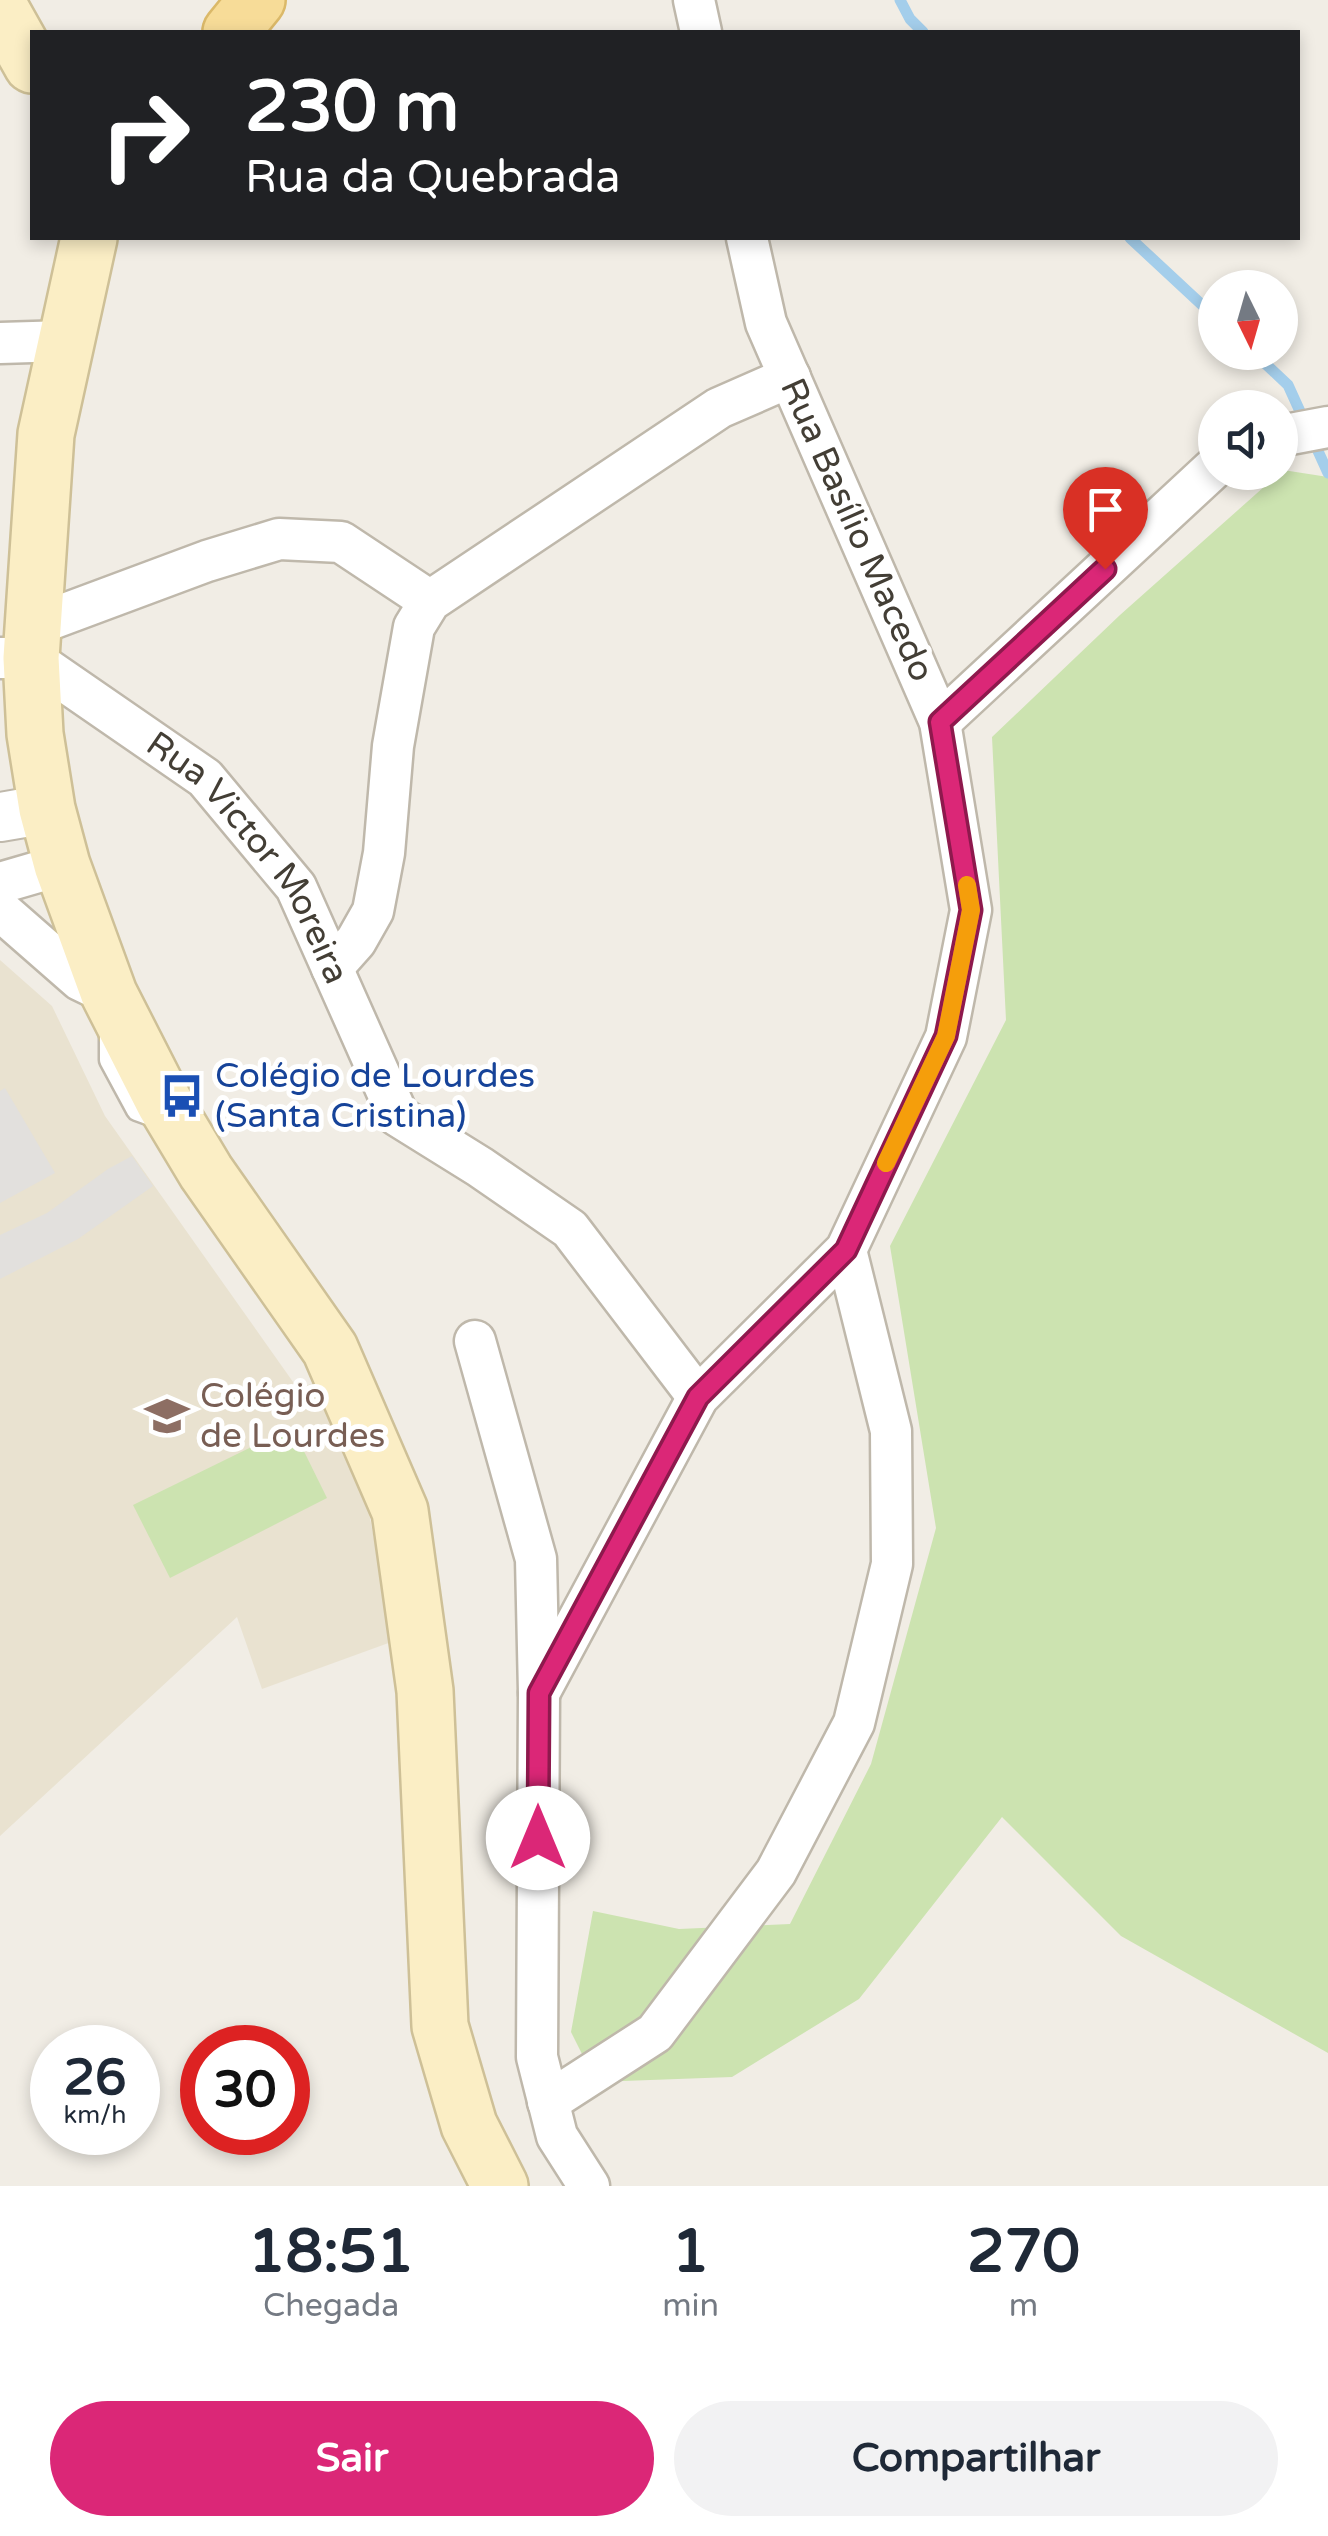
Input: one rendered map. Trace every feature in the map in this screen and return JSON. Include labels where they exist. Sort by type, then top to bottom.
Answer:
[{"type":"main road","points":[[233,30],[257,0]]},
{"type":"main road","points":[[0,8],[30,62]]},
{"type":"main road","points":[[89,240],[46,434],[22,645],[35,734],[23,813],[62,865],[113,1001],[174,1118],[206,1172],[330,1349],[400,1510],[425,1691],[440,2026],[468,2125],[500,2186]]},
{"type":"street","points":[[694,0],[701,30]]},
{"type":"street","name":"Rua Basílio Macedo","points":[[588,2186],[557,2136],[536,2057],[539,1693],[698,1397],[846,1250],[946,1036],[971,910],[940,722],[766,323],[747,240]]},
{"type":"street","points":[[0,344],[66,341]]},
{"type":"street","points":[[332,968],[356,941],[373,911],[384,853],[393,746],[414,627],[430,601],[719,408],[790,377]]},
{"type":"street","points":[[1298,433],[1328,427]]},
{"type":"street","points":[[940,722],[1198,484]]},
{"type":"street","points":[[22,645],[54,618],[207,561],[280,539],[341,542],[430,601]]},
{"type":"street","name":"Rua Victor Moreira","points":[[22,645],[205,778],[296,887],[398,1116],[570,1229],[698,1397]]},
{"type":"street","points":[[0,883],[62,865]]},
{"type":"street","points":[[0,910],[80,980],[113,1001]]},
{"type":"street","points":[[548,2102],[655,2034],[776,1872],[854,1724],[892,1564],[891,1431],[846,1250]]},
{"type":"street","points":[[475,1341],[536,1559],[539,1693]]},
{"type":"shaded area","name":"Colégio de Lourdes","points":[[0,960],[52,1006],[105,1116],[298,1389],[318,1381],[367,1503],[394,1641],[262,1689],[237,1617],[0,1836]]},
{"type":"shaded area","points":[[5,1088],[55,1173],[0,1203],[0,1091]]},
{"type":"shaded area","points":[[132,1156],[153,1186],[78,1239],[0,1279],[0,1235],[47,1213]]},
{"type":"green space","points":[[1298,472],[1328,477],[1328,2053],[1121,1936],[1002,1817],[859,1999],[732,2077],[596,2082],[571,2032],[593,1911],[679,1929],[790,1924],[871,1764],[936,1528],[890,1246],[1006,1020],[992,737],[1120,615],[1261,490],[1298,490]]},
{"type":"green space","points":[[292,1427],[327,1498],[170,1578],[133,1505]]},
{"type":"waterway","points":[[900,0],[921,30]]},
{"type":"waterway","points":[[1132,240],[1198,301]]},
{"type":"waterway","points":[[1272,370],[1288,385],[1328,473]]},
{"type":"slow traffic","points":[[886,1163],[946,1036],[971,910],[967,885]]},
{"type":"place","name":"Colégio de Lourdes (Santa Cristina)","points":[[182,1096]]},
{"type":"place","name":"Colégio de Lourdes","points":[[167,1416]]},
{"type":"route","points":[[538,1838],[539,1693],[698,1397],[846,1250],[946,1036],[971,910],[940,722],[1105,569]]}]
